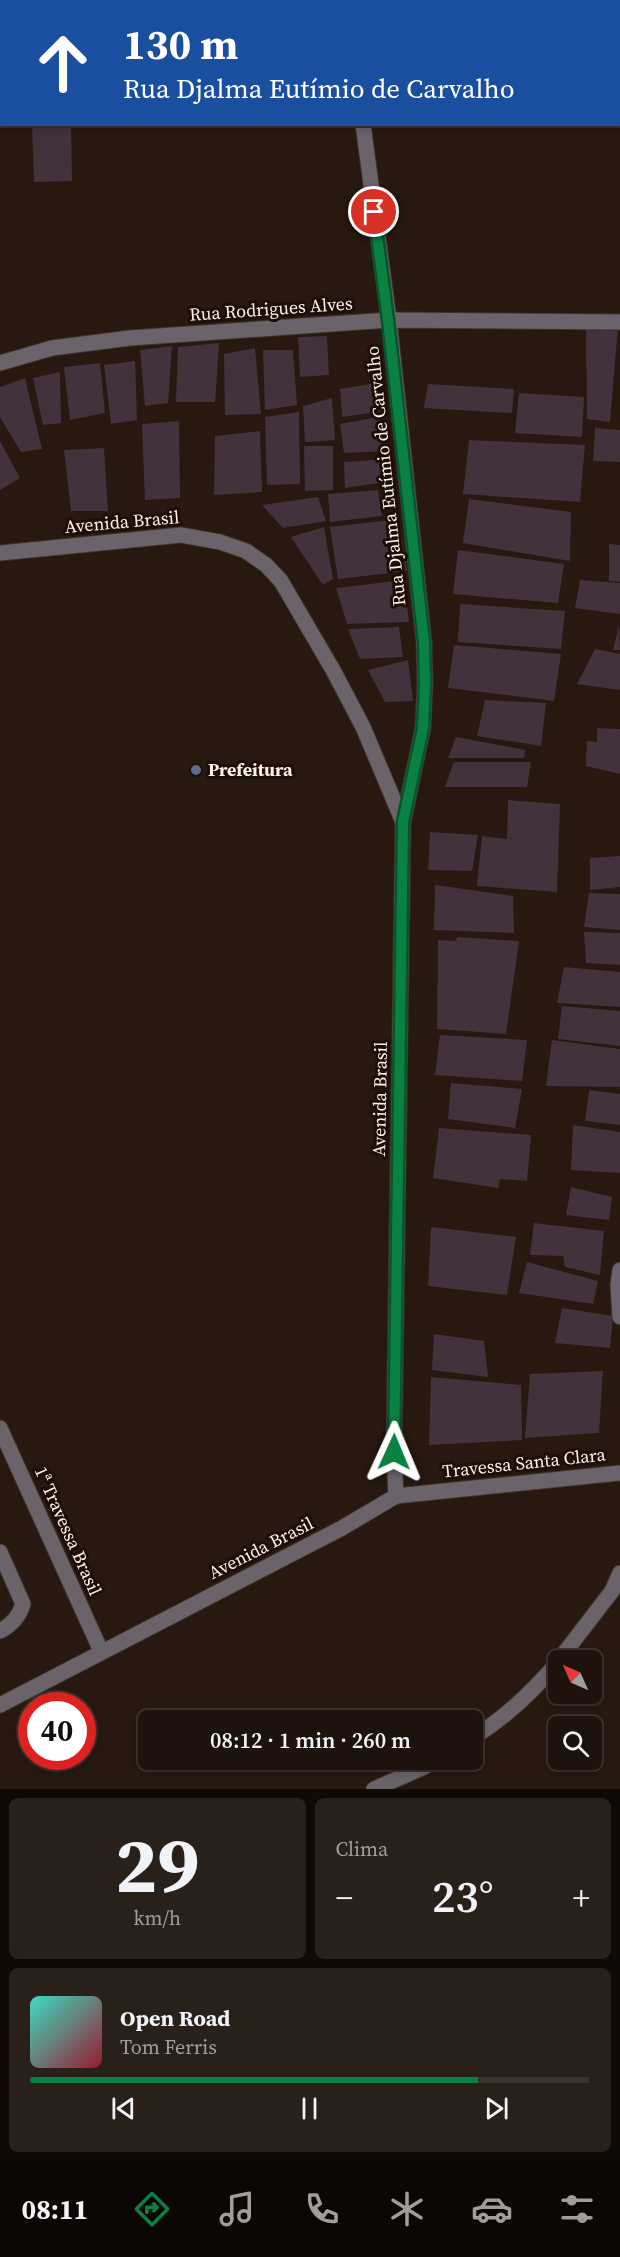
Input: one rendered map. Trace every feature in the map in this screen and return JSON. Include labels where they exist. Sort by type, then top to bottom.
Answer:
[{"type":"street","name":"Rua Djalma Eutímio de Carvalho","points":[[363,126],[388,320],[424,642],[423,728],[403,822]]},
{"type":"street","name":"Rua Rodrigues Alves","points":[[0,363],[52,348],[119,340],[388,320],[620,322]]},
{"type":"street","name":"Avenida Brasil","points":[[0,553],[181,535],[220,542],[246,551],[266,565],[281,581],[333,670],[363,728],[403,822],[394,1452],[396,1496],[342,1528],[0,1705]]},
{"type":"street","points":[[619,1277],[620,1317]]},
{"type":"street","name":"1ª Travessa Brasil","points":[[0,1428],[101,1651]]},
{"type":"street","name":"Travessa Santa Clara","points":[[396,1496],[620,1473]]},
{"type":"street","points":[[0,1552],[23,1604],[20,1614],[9,1626],[0,1631]]},
{"type":"street","points":[[567,1650],[612,1591],[620,1573]]},
{"type":"street","points":[[483,1732],[548,1673]]},
{"type":"street","points":[[374,1789],[417,1770]]},
{"type":"building","points":[[32,126],[71,126],[72,181],[34,182]]},
{"type":"building","points":[[586,325],[618,327],[610,422],[587,419]]},
{"type":"building","points":[[327,336],[329,375],[300,377],[298,337]]},
{"type":"building","points":[[219,343],[215,402],[176,402],[178,347]]},
{"type":"building","points":[[172,346],[168,403],[145,406],[140,350]]},
{"type":"building","points":[[255,348],[261,414],[225,415],[224,354]]},
{"type":"building","points":[[263,350],[293,350],[297,405],[265,410]]},
{"type":"building","points":[[135,361],[137,420],[111,424],[104,365]]},
{"type":"building","points":[[100,363],[105,413],[70,420],[64,367]]},
{"type":"building","points":[[60,372],[61,423],[43,425],[33,378]]},
{"type":"building","points":[[25,378],[42,449],[21,452],[0,417],[0,387]]},
{"type":"building","points":[[382,382],[385,411],[342,417],[340,389]]},
{"type":"building","points":[[428,384],[514,389],[512,413],[424,408]]},
{"type":"building","points":[[519,393],[584,397],[582,437],[515,433]]},
{"type":"building","points":[[332,398],[335,440],[305,442],[303,406]]},
{"type":"building","points":[[299,412],[300,484],[267,485],[265,417]]},
{"type":"building","points":[[384,416],[388,451],[344,453],[340,424]]},
{"type":"building","points":[[179,421],[180,498],[145,500],[142,424]]},
{"type":"building","points":[[595,428],[620,430],[620,462],[593,461]]},
{"type":"building","points":[[260,431],[262,492],[214,495],[215,436]]},
{"type":"building","points":[[469,440],[585,445],[580,502],[463,494]]},
{"type":"building","points":[[0,441],[20,478],[0,490]]},
{"type":"building","points":[[304,446],[333,446],[333,490],[305,491]]},
{"type":"building","points":[[104,448],[108,511],[71,511],[64,450]]},
{"type":"building","points":[[388,459],[392,481],[345,488],[344,462]]},
{"type":"building","points":[[378,490],[382,516],[330,522],[328,494]]},
{"type":"building","points":[[318,497],[326,521],[283,528],[262,505]]},
{"type":"building","points":[[469,499],[571,512],[570,561],[463,543]]},
{"type":"building","points":[[399,519],[407,571],[338,579],[330,527]]},
{"type":"building","points":[[324,527],[333,579],[323,585],[291,537]]},
{"type":"building","points":[[609,544],[620,545],[620,582],[609,581]]},
{"type":"building","points":[[458,550],[564,564],[558,603],[453,594]]},
{"type":"building","points":[[404,580],[409,622],[347,624],[336,588]]},
{"type":"building","points":[[580,580],[620,583],[620,614],[575,608]]},
{"type":"building","points":[[460,604],[565,611],[561,649],[458,642]]},
{"type":"building","points":[[619,625],[620,650],[613,650]]},
{"type":"building","points":[[399,627],[403,657],[360,659],[348,629]]},
{"type":"building","points":[[454,645],[561,654],[554,701],[448,688]]},
{"type":"building","points":[[595,649],[620,654],[620,690],[577,684]]},
{"type":"building","points":[[408,660],[413,701],[385,702],[368,670]]},
{"type":"building","points":[[485,700],[546,703],[541,746],[477,736]]},
{"type":"building","points":[[597,728],[620,729],[620,774],[586,766],[587,741],[597,742]]},
{"type":"building","points":[[456,737],[525,750],[524,758],[448,758]]},
{"type":"building","points":[[454,762],[531,762],[527,787],[445,787]]},
{"type":"building","points":[[508,800],[560,804],[557,892],[477,886],[482,836],[507,839]]},
{"type":"building","points":[[430,832],[478,835],[472,871],[428,870]]},
{"type":"building","points":[[620,856],[620,887],[590,890],[590,858]]},
{"type":"building","points":[[435,885],[513,896],[514,933],[434,930]]},
{"type":"building","points":[[589,893],[620,894],[620,930],[584,927]]},
{"type":"building","points":[[584,932],[620,933],[620,965],[586,963]]},
{"type":"building","points":[[457,937],[519,941],[506,1034],[437,1029],[438,940],[456,941]]},
{"type":"building","points":[[564,967],[620,972],[620,1007],[557,1003]]},
{"type":"building","points":[[562,1006],[620,1011],[620,1046],[558,1039]]},
{"type":"building","points":[[440,1035],[527,1040],[522,1081],[435,1075]]},
{"type":"building","points":[[552,1040],[620,1049],[620,1087],[546,1086]]},
{"type":"building","points":[[451,1083],[522,1089],[515,1128],[448,1119]]},
{"type":"building","points":[[589,1090],[620,1094],[620,1125],[585,1121]]},
{"type":"building","points":[[573,1125],[620,1132],[620,1173],[571,1170]]},
{"type":"building","points":[[439,1128],[531,1135],[527,1181],[500,1179],[498,1188],[433,1178]]},
{"type":"building","points":[[571,1187],[612,1197],[609,1220],[566,1215]]},
{"type":"building","points":[[534,1223],[604,1231],[600,1275],[565,1267],[563,1256],[530,1255]]},
{"type":"building","points":[[431,1227],[516,1237],[507,1295],[428,1286]]},
{"type":"building","points":[[527,1262],[598,1281],[593,1304],[519,1293]]},
{"type":"building","points":[[562,1308],[613,1316],[610,1348],[555,1343]]},
{"type":"building","points":[[434,1334],[484,1341],[488,1377],[432,1370]]},
{"type":"building","points":[[603,1371],[599,1433],[525,1438],[530,1374]]},
{"type":"building","points":[[431,1377],[521,1385],[522,1440],[429,1445]]},
{"type":"place","name":"Prefeitura","points":[[196,770]]},
{"type":"route","points":[[374,212],[424,642],[425,684],[423,728],[403,822],[394,1452]]}]
